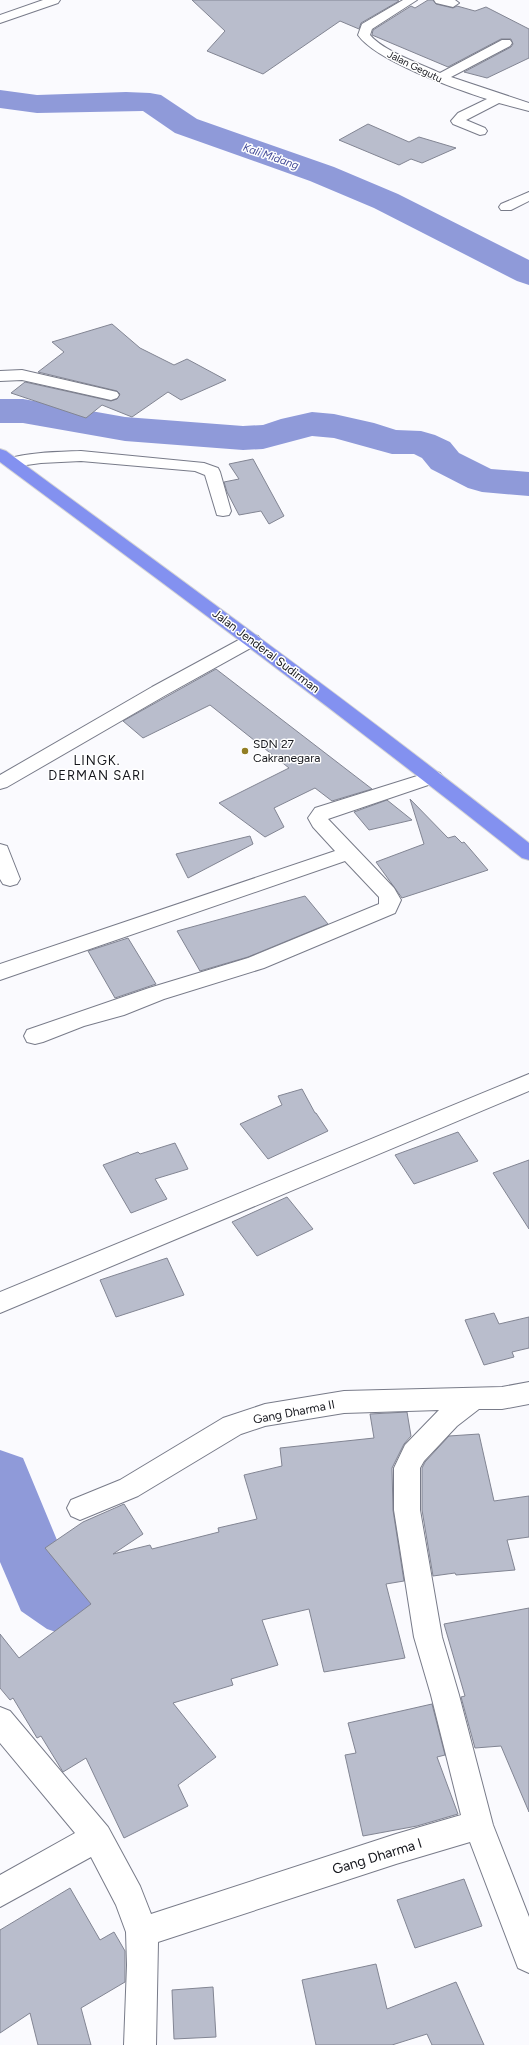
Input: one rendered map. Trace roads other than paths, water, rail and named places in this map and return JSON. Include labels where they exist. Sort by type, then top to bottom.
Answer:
[{"type":"highway","name":"Jalan Jenderal Sudirman","points":[[6,458],[252,640],[433,777],[529,853]]},
{"type":"street","points":[[0,18],[54,0]]},
{"type":"street","name":"Jalan Gegutu","points":[[411,0],[371,23],[366,27],[364,35],[376,47],[440,78],[497,99],[529,107]]},
{"type":"street","points":[[440,0],[453,3]]},
{"type":"street","points":[[440,78],[506,42]]},
{"type":"street","points":[[480,131],[458,121],[463,116],[497,99]]},
{"type":"street","points":[[506,207],[529,196]]},
{"type":"street","points":[[0,376],[22,375],[111,395]]},
{"type":"street","points":[[6,458],[81,456],[198,466],[212,472],[223,511]]},
{"type":"street","points":[[0,783],[158,691],[252,640]]},
{"type":"street","points":[[35,1036],[77,1020],[116,1009],[158,993],[208,979],[256,963],[388,908],[391,900],[387,893],[320,822],[318,818],[322,813],[433,777]]},
{"type":"street","points":[[0,851],[10,879]]},
{"type":"street","points":[[0,972],[349,853]]},
{"type":"street","points":[[0,1303],[529,1082]]},
{"type":"street","name":"Gang Dharma II","points":[[80,1508],[129,1488],[232,1426],[265,1415],[344,1402],[502,1398],[529,1393]]},
{"type":"street","points":[[474,1399],[448,1418],[414,1453],[407,1468],[407,1510],[428,1637],[445,1695],[478,1825],[529,1957]]},
{"type":"street","points":[[0,1721],[97,1837],[129,1897],[142,1932],[143,1965],[140,2045]]},
{"type":"street","name":"Gang Dharma I","points":[[142,1932],[367,1859],[478,1825]]},
{"type":"street","points":[[0,1892],[97,1837]]},
{"type":"waterway","name":"Kali Midang","points":[[0,99],[37,104],[126,101],[150,102],[186,126],[322,174],[386,201],[529,274]]},
{"type":"waterway","points":[[0,411],[23,411],[125,429],[243,438],[263,437],[285,432],[295,427],[312,424],[334,426],[360,431],[392,442],[421,443],[436,450],[445,461],[482,480],[529,484]]},
{"type":"waterway","points":[[0,1478],[10,1508],[45,1590],[71,1607]]},
{"type":"place","name":"SDN 27 Cakranegara","points":[[245,751]]},
{"type":"district","name":"LINGK. DERMAN SARI","points":[[97,768]]}]
